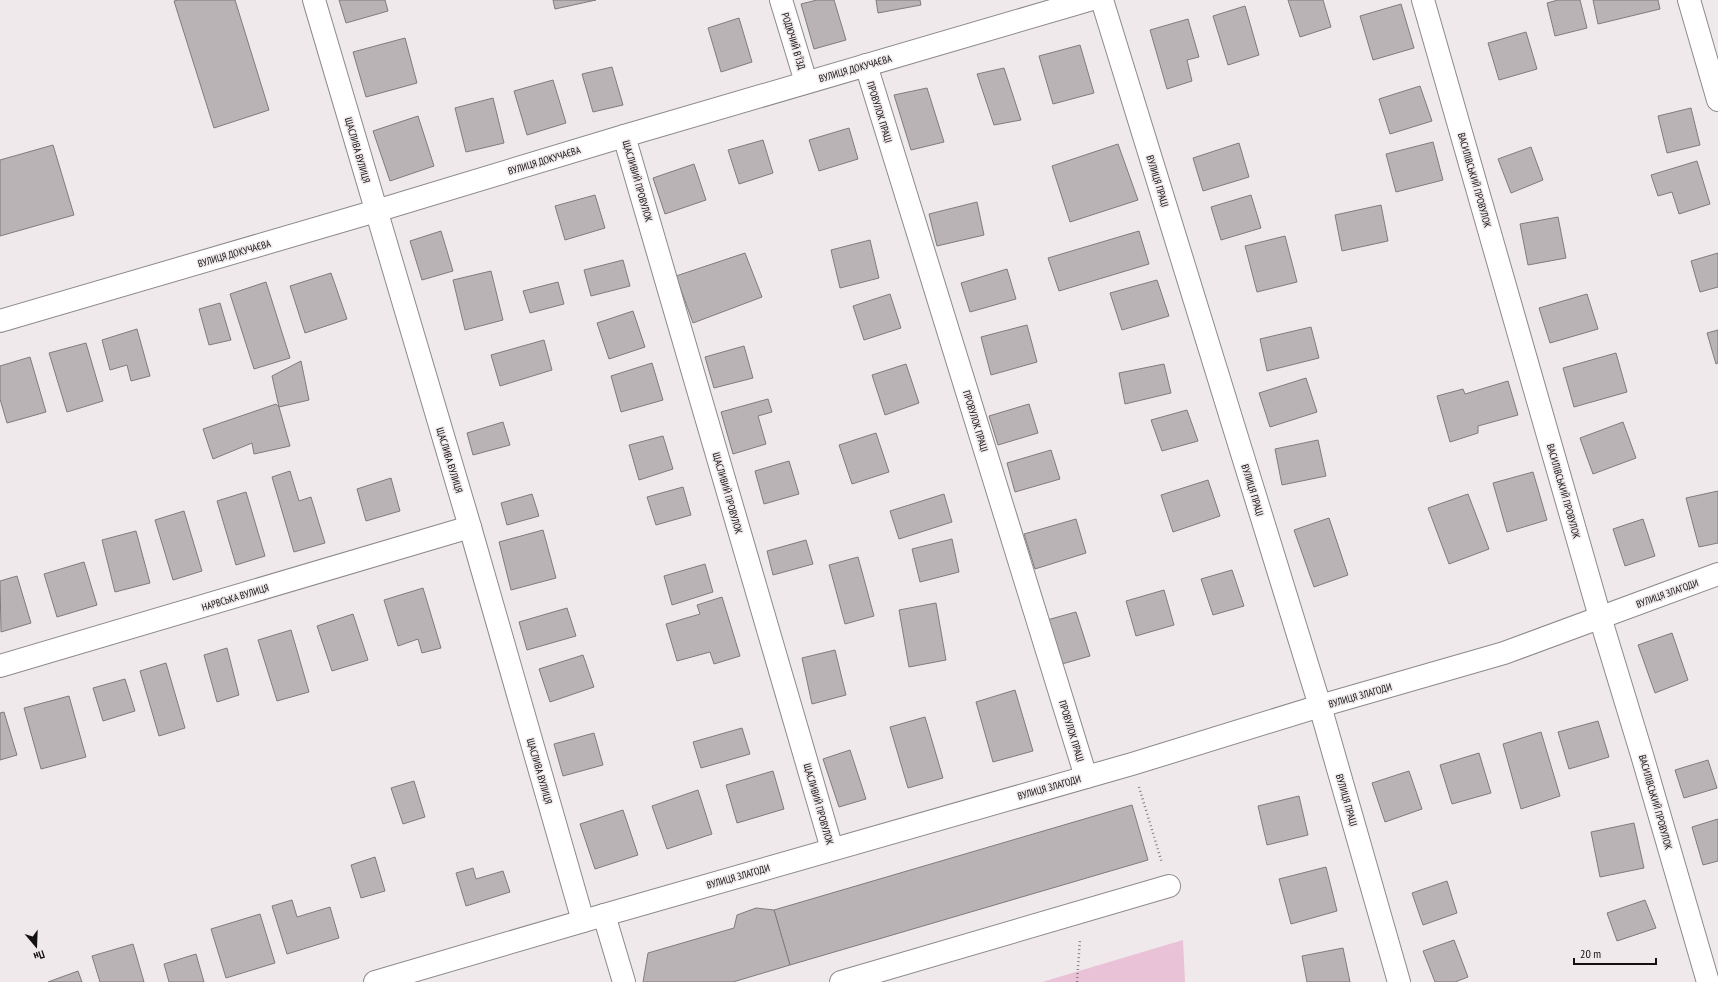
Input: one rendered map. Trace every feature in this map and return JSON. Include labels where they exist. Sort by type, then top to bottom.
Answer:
[{"type":"street","name":"ЩАСЛИВА ВУЛИЦЯ","points":[[314,0],[470,527],[593,918],[624,982]]},
{"type":"street","name":"РОДЮЧИЙ В'ЇЗД","points":[[781,0],[806,82]]},
{"type":"street","name":"ВУЛИЦЯ ДОКУЧАЄВА","points":[[0,321],[376,211],[806,82],[1089,0]]},
{"type":"street","name":"ВУЛИЦЯ ПРАЦІ","points":[[1102,0],[1320,706],[1399,982]]},
{"type":"street","name":"ВАСИЛІВСЬКИЙ ПРОВУЛОК","points":[[1423,0],[1600,618],[1642,755],[1708,982]]},
{"type":"street","points":[[1689,0],[1718,100]]},
{"type":"street","name":"ПРОВУЛОК ПРАЦІ","points":[[866,65],[1086,777]]},
{"type":"street","name":"ЩАСЛИВИЙ ПРОВУЛОК","points":[[624,136],[832,850]]},
{"type":"street","name":"НАРВСЬКА ВУЛИЦЯ","points":[[0,666],[470,527]]},
{"type":"street","name":"ВУЛИЦЯ ЗЛАГОДИ","points":[[375,982],[1132,764],[1320,706],[1504,653],[1718,574]]},
{"type":"street","points":[[841,982],[1169,886]]},
{"type":"path","points":[[1132,764],[1169,886]]},
{"type":"path","points":[[1077,982],[1081,912]]},
{"type":"shaded area","points":[[1183,940],[1185,982],[1042,982]]},
{"type":"building","points":[[235,0],[269,110],[214,128],[174,1]]},
{"type":"building","points":[[339,0],[385,0],[388,11],[346,23]]},
{"type":"building","points":[[553,0],[596,0],[555,9]]},
{"type":"building","points":[[817,0],[834,0],[846,40],[814,49],[801,4]]},
{"type":"building","points":[[876,0],[920,0],[921,5],[878,13]]},
{"type":"building","points":[[1288,0],[1323,0],[1331,27],[1300,37]]},
{"type":"building","points":[[1558,0],[1580,0],[1587,28],[1555,36],[1547,3]]},
{"type":"building","points":[[1593,0],[1658,0],[1660,9],[1598,24]]},
{"type":"building","points":[[1401,4],[1414,48],[1373,60],[1360,16]]},
{"type":"building","points":[[1245,6],[1259,55],[1228,65],[1213,16]]},
{"type":"building","points":[[739,18],[752,62],[721,72],[708,28]]},
{"type":"building","points":[[1188,19],[1199,57],[1187,60],[1192,81],[1167,89],[1150,30]]},
{"type":"building","points":[[1526,32],[1537,69],[1499,80],[1488,43]]},
{"type":"building","points":[[405,38],[417,83],[366,97],[353,52]]},
{"type":"building","points":[[1080,45],[1094,93],[1053,104],[1039,56]]},
{"type":"building","points":[[612,67],[623,105],[593,112],[582,74]]},
{"type":"building","points":[[1004,68],[1021,120],[994,125],[977,74]]},
{"type":"building","points":[[553,80],[566,123],[527,135],[514,91]]},
{"type":"building","points":[[1420,86],[1432,121],[1390,134],[1379,99]]},
{"type":"building","points":[[927,88],[944,142],[911,150],[894,95]]},
{"type":"building","points":[[493,98],[504,143],[466,152],[455,108]]},
{"type":"building","points":[[1691,108],[1700,145],[1667,153],[1658,116]]},
{"type":"building","points":[[418,116],[434,166],[390,181],[373,131]]},
{"type":"building","points":[[849,128],[858,159],[819,171],[809,140]]},
{"type":"building","points":[[763,140],[773,173],[739,184],[728,150]]},
{"type":"building","points":[[1433,142],[1443,180],[1396,192],[1386,154]]},
{"type":"building","points":[[1239,143],[1249,177],[1203,191],[1193,158]]},
{"type":"building","points":[[1118,144],[1138,200],[1070,222],[1052,166]]},
{"type":"building","points":[[53,145],[74,215],[0,236],[0,160]]},
{"type":"building","points":[[1531,147],[1543,180],[1511,193],[1498,159]]},
{"type":"building","points":[[1697,161],[1710,204],[1679,214],[1672,192],[1658,196],[1651,175]]},
{"type":"building","points":[[694,164],[706,200],[665,214],[653,178]]},
{"type":"building","points":[[595,195],[605,228],[565,240],[555,206]]},
{"type":"building","points":[[1251,195],[1261,228],[1221,240],[1211,207]]},
{"type":"building","points":[[977,202],[984,235],[937,246],[929,214]]},
{"type":"building","points":[[1381,205],[1388,241],[1342,251],[1335,215]]},
{"type":"building","points":[[1558,217],[1566,258],[1528,265],[1520,224]]},
{"type":"building","points":[[441,231],[453,271],[422,280],[410,241]]},
{"type":"building","points":[[1139,231],[1149,264],[1059,291],[1048,258]]},
{"type":"building","points":[[1285,236],[1297,282],[1257,292],[1245,246]]},
{"type":"building","points":[[870,240],[879,278],[840,288],[831,250]]},
{"type":"building","points":[[745,253],[762,297],[693,323],[676,276]]},
{"type":"building","points":[[1718,253],[1718,287],[1700,292],[1691,261]]},
{"type":"building","points":[[623,260],[630,286],[591,296],[584,270]]},
{"type":"building","points":[[1007,269],[1016,299],[970,312],[961,283]]},
{"type":"building","points":[[491,271],[503,320],[465,330],[453,280]]},
{"type":"building","points":[[331,273],[347,319],[305,333],[290,286]]},
{"type":"building","points":[[1157,280],[1169,316],[1122,330],[1110,293]]},
{"type":"building","points":[[266,282],[290,358],[254,369],[230,294]]},
{"type":"building","points":[[558,282],[564,304],[530,313],[523,291]]},
{"type":"building","points":[[890,294],[901,328],[864,340],[853,306]]},
{"type":"building","points":[[1587,294],[1598,329],[1550,343],[1539,308]]},
{"type":"building","points":[[220,303],[231,340],[209,345],[199,309]]},
{"type":"building","points":[[633,311],[645,347],[609,359],[597,323]]},
{"type":"building","points":[[1027,325],[1037,362],[991,375],[981,337]]},
{"type":"building","points":[[1311,327],[1319,358],[1267,371],[1260,339]]},
{"type":"building","points":[[137,329],[150,376],[131,381],[127,365],[110,370],[102,340]]},
{"type":"building","points":[[1718,330],[1718,363],[1716,364],[1707,333]]},
{"type":"building","points":[[544,340],[552,370],[500,386],[491,355]]},
{"type":"building","points":[[86,343],[103,401],[67,412],[49,353]]},
{"type":"building","points":[[744,346],[753,378],[714,388],[705,357]]},
{"type":"building","points":[[1616,353],[1627,392],[1574,407],[1563,368]]},
{"type":"building","points":[[30,357],[46,412],[7,423],[0,399],[0,366]]},
{"type":"building","points":[[301,361],[309,400],[279,407],[272,376]]},
{"type":"building","points":[[652,363],[663,400],[621,412],[611,376]]},
{"type":"building","points":[[906,364],[919,403],[885,415],[872,375]]},
{"type":"building","points":[[1164,364],[1171,393],[1125,404],[1119,373]]},
{"type":"building","points":[[1306,378],[1317,412],[1270,427],[1259,393]]},
{"type":"building","points":[[1508,381],[1518,415],[1478,426],[1478,433],[1450,442],[1437,396],[1463,389],[1465,394]]},
{"type":"building","points":[[768,399],[772,412],[758,416],[766,444],[733,454],[721,412]]},
{"type":"building","points":[[276,404],[279,407],[290,446],[254,454],[252,443],[213,459],[203,429]]},
{"type":"building","points":[[1029,404],[1038,433],[998,445],[989,416]]},
{"type":"building","points":[[1187,410],[1198,441],[1162,451],[1151,420]]},
{"type":"building","points":[[503,422],[510,445],[473,455],[467,433]]},
{"type":"building","points":[[1623,422],[1636,458],[1593,474],[1580,438]]},
{"type":"building","points":[[876,433],[889,472],[852,484],[839,445]]},
{"type":"building","points":[[663,436],[673,469],[639,480],[629,445]]},
{"type":"building","points":[[1318,440],[1326,476],[1282,485],[1275,449]]},
{"type":"building","points":[[1051,450],[1060,479],[1015,492],[1007,463]]},
{"type":"building","points":[[789,461],[799,494],[764,504],[755,471]]},
{"type":"building","points":[[290,471],[299,501],[311,497],[325,543],[294,552],[272,477]]},
{"type":"building","points":[[1533,472],[1547,520],[1507,532],[1493,483]]},
{"type":"building","points":[[391,478],[400,511],[366,521],[357,489]]},
{"type":"building","points":[[1208,480],[1220,516],[1173,532],[1161,495]]},
{"type":"building","points":[[683,487],[691,515],[656,525],[647,497]]},
{"type":"building","points":[[1718,491],[1718,543],[1699,547],[1686,498]]},
{"type":"building","points":[[246,492],[265,556],[236,565],[217,501]]},
{"type":"building","points":[[532,494],[539,516],[507,525],[501,503]]},
{"type":"building","points":[[944,494],[952,522],[899,539],[890,511]]},
{"type":"building","points":[[1468,494],[1489,549],[1449,564],[1428,508]]},
{"type":"building","points":[[184,511],[202,571],[173,580],[155,520]]},
{"type":"building","points":[[1329,518],[1348,575],[1314,587],[1294,530]]},
{"type":"building","points":[[1076,519],[1086,553],[1035,569],[1024,534]]},
{"type":"building","points":[[1643,519],[1655,556],[1625,566],[1613,529]]},
{"type":"building","points":[[543,530],[556,578],[511,590],[499,542]]},
{"type":"building","points":[[136,531],[150,583],[115,592],[102,540]]},
{"type":"building","points":[[952,539],[959,572],[920,582],[912,549]]},
{"type":"building","points":[[806,540],[813,564],[773,575],[767,551]]},
{"type":"building","points":[[858,557],[874,616],[845,624],[829,565]]},
{"type":"building","points":[[84,562],[97,605],[57,617],[44,574]]},
{"type":"building","points":[[705,564],[713,592],[672,605],[664,576]]},
{"type":"building","points":[[1232,570],[1244,606],[1213,615],[1201,579]]},
{"type":"building","points":[[17,576],[31,623],[1,632],[0,581]]},
{"type":"building","points":[[423,588],[441,648],[422,653],[418,639],[398,646],[384,600]]},
{"type":"building","points":[[1164,590],[1174,625],[1136,636],[1126,601]]},
{"type":"building","points":[[722,597],[740,656],[714,664],[710,652],[677,661],[666,624],[700,614],[697,605]]},
{"type":"building","points":[[936,603],[946,660],[909,667],[899,610]]},
{"type":"building","points":[[567,608],[576,636],[527,650],[519,622]]},
{"type":"building","points":[[1076,612],[1090,656],[1062,664],[1047,620]]},
{"type":"building","points":[[353,614],[368,660],[332,671],[317,626]]},
{"type":"building","points":[[291,630],[309,692],[277,701],[258,640]]},
{"type":"building","points":[[1672,633],[1688,680],[1655,693],[1638,645]]},
{"type":"building","points":[[227,648],[239,695],[217,702],[204,655]]},
{"type":"building","points":[[835,650],[846,695],[812,704],[802,658]]},
{"type":"building","points":[[583,655],[594,687],[550,702],[539,669]]},
{"type":"building","points":[[166,663],[185,728],[159,736],[140,671]]},
{"type":"building","points":[[125,679],[135,711],[103,721],[93,688]]},
{"type":"building","points":[[1015,690],[1033,751],[993,762],[976,702]]},
{"type":"building","points":[[69,696],[86,757],[41,769],[24,708]]},
{"type":"building","points":[[4,712],[17,755],[0,760],[0,713]]},
{"type":"building","points":[[925,717],[943,778],[908,788],[890,727]]},
{"type":"building","points":[[1598,721],[1609,757],[1569,769],[1558,732]]},
{"type":"building","points":[[742,728],[750,754],[701,768],[693,742]]},
{"type":"building","points":[[1541,732],[1560,796],[1521,809],[1503,744]]},
{"type":"building","points":[[594,733],[603,765],[563,776],[554,744]]},
{"type":"building","points":[[850,750],[866,799],[839,807],[823,759]]},
{"type":"building","points":[[1479,753],[1491,793],[1452,804],[1440,765]]},
{"type":"building","points":[[1708,760],[1717,788],[1684,798],[1675,770]]},
{"type":"building","points":[[773,771],[784,809],[737,823],[726,785]]},
{"type":"building","points":[[1409,771],[1422,809],[1385,822],[1372,783]]},
{"type":"building","points":[[414,781],[425,817],[403,824],[391,788]]},
{"type":"building","points":[[698,790],[712,834],[667,849],[652,806]]},
{"type":"building","points":[[1299,796],[1308,835],[1267,845],[1258,806]]},
{"type":"building","points":[[1132,805],[1148,860],[790,965],[774,910]]},
{"type":"building","points":[[623,810],[638,855],[595,869],[580,824]]},
{"type":"building","points":[[1718,819],[1718,861],[1703,865],[1692,827]]},
{"type":"building","points":[[1634,823],[1644,868],[1600,877],[1591,832]]},
{"type":"building","points":[[375,857],[385,891],[361,898],[351,865]]},
{"type":"building","points":[[1326,867],[1337,911],[1291,924],[1279,879]]},
{"type":"building","points":[[473,868],[476,879],[503,871],[510,892],[466,906],[456,873]]},
{"type":"building","points":[[1447,881],[1457,913],[1423,925],[1412,893]]},
{"type":"building","points":[[292,900],[297,917],[330,907],[339,938],[287,954],[272,906]]},
{"type":"building","points":[[1645,900],[1656,928],[1617,941],[1607,913]]},
{"type":"building","points":[[756,908],[774,910],[790,965],[733,982],[643,982],[648,953],[734,928],[737,915]]},
{"type":"building","points":[[260,914],[275,963],[226,978],[211,929]]},
{"type":"building","points":[[1454,940],[1468,977],[1455,982],[1435,982],[1423,951]]},
{"type":"building","points":[[133,944],[144,982],[100,982],[92,956]]},
{"type":"building","points":[[1343,948],[1350,982],[1307,982],[1302,956]]},
{"type":"building","points":[[196,954],[204,982],[169,982],[164,964]]},
{"type":"building","points":[[78,971],[82,982],[48,982]]}]
